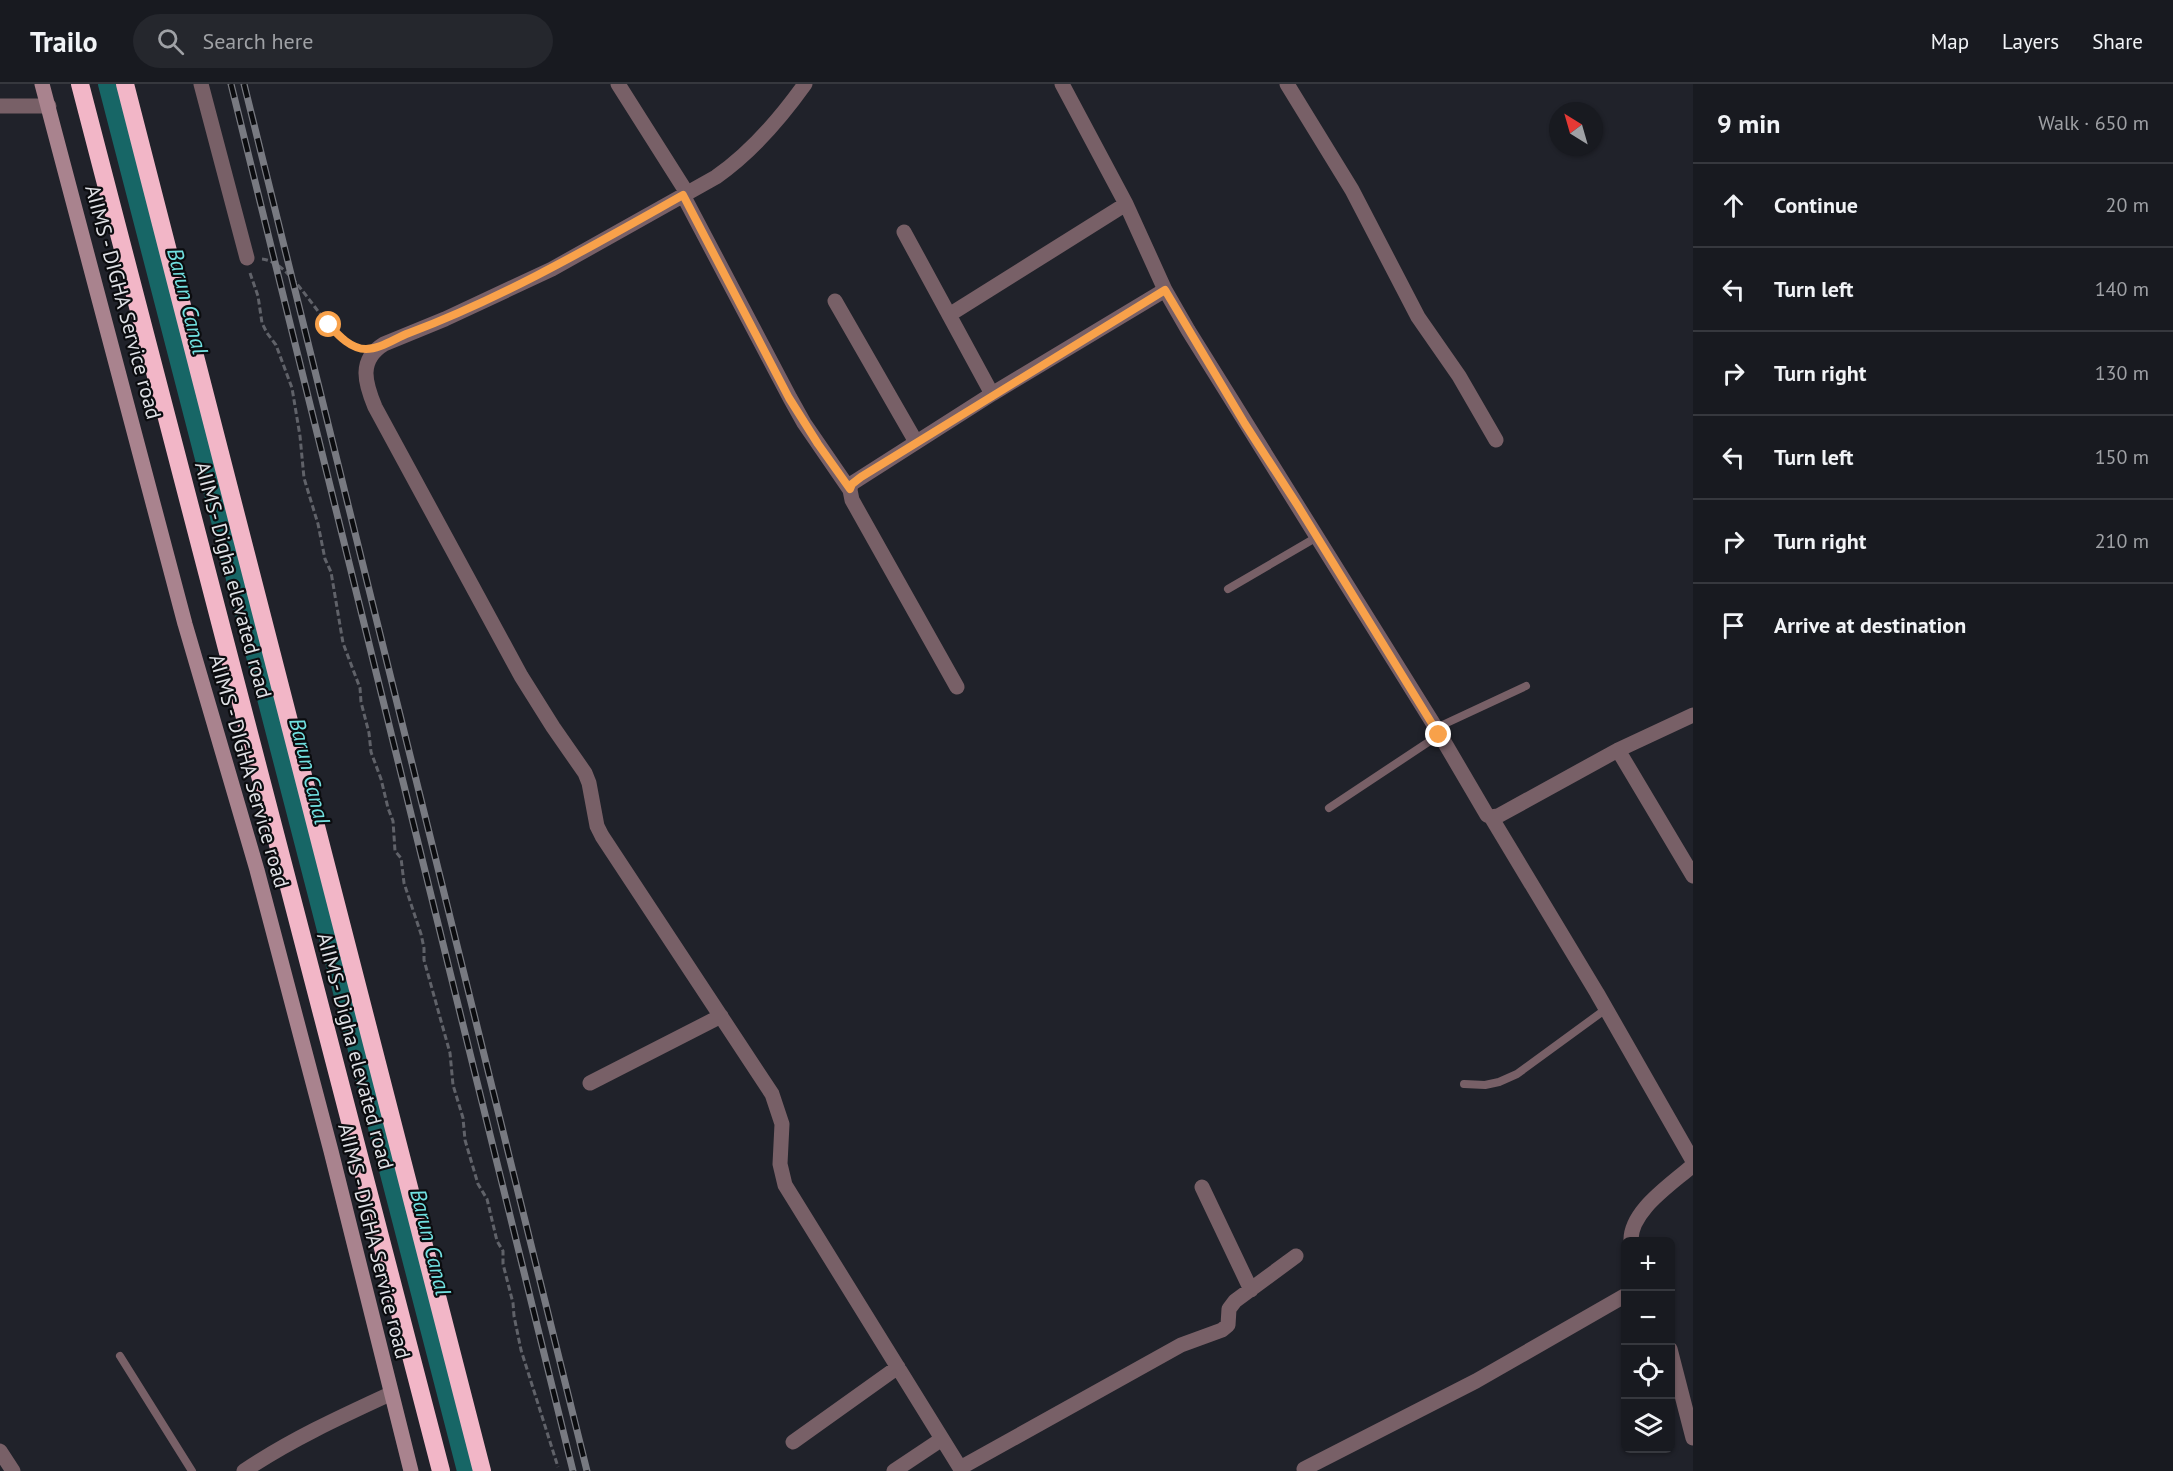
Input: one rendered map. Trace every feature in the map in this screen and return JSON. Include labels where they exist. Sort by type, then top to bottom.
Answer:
[{"type":"highway","name":"AIIMS- Digha elevated road","points":[[80,84],[441,1471]]},
{"type":"highway","name":"AIIMS- Digha elevated road","points":[[125,84],[482,1471]]},
{"type":"main road","name":"AIIMS - DIGHA Service road","points":[[42,84],[185,624],[257,870],[302,1039],[411,1471]]},
{"type":"street","points":[[201,84],[247,258]]},
{"type":"street","points":[[618,84],[685,194],[789,398],[850,489],[852,500],[957,687]]},
{"type":"street","points":[[805,84],[756,144],[716,177],[552,269],[375,349],[365,370],[366,380],[380,416],[521,676],[585,773],[590,783],[597,826],[602,836],[761,1075],[779,1110],[782,1124],[780,1164],[786,1185],[961,1469],[1181,1345],[1222,1330],[1228,1325],[1231,1305],[1296,1256]]},
{"type":"street","points":[[1062,84],[1126,204],[1165,290],[1484,811],[1491,817],[1606,1009],[1693,1163],[1641,1212],[1634,1225],[1632,1237]]},
{"type":"street","points":[[1287,84],[1352,190],[1418,317],[1459,376],[1496,440]]},
{"type":"street","points":[[0,106],[49,106]]},
{"type":"street","points":[[949,315],[1126,204]]},
{"type":"street","points":[[904,232],[992,394]]},
{"type":"street","points":[[850,489],[856,480],[916,442],[1165,290]]},
{"type":"street","points":[[835,301],[916,442]]},
{"type":"street","points":[[1491,817],[1498,816],[1618,750],[1693,715]]},
{"type":"street","points":[[1618,750],[1693,876]]},
{"type":"street","points":[[590,1083],[721,1016]]},
{"type":"street","points":[[1202,1187],[1251,1290]]},
{"type":"street","points":[[1304,1469],[1476,1381],[1621,1298]]},
{"type":"street","points":[[1675,1365],[1693,1438]]},
{"type":"street","points":[[793,1442],[897,1367]]},
{"type":"street","points":[[244,1471],[315,1429],[390,1394]]},
{"type":"street","points":[[894,1471],[942,1439]]},
{"type":"street","points":[[0,1450],[13,1471]]},
{"type":"lane","points":[[1228,589],[1317,537]]},
{"type":"lane","points":[[1329,808],[1437,732],[1526,686]]},
{"type":"lane","points":[[1464,1084],[1485,1085],[1517,1074],[1606,1009]]},
{"type":"lane","points":[[120,1356],[192,1471]]},
{"type":"path","points":[[375,349],[357,347],[339,336],[292,279],[275,263],[247,258],[258,296],[262,323],[276,345],[292,388],[304,478],[326,559],[332,572],[343,643],[360,688],[371,752],[393,821],[395,851],[400,858],[404,883],[421,934],[424,960],[450,1053],[453,1085],[463,1118],[465,1140],[478,1184],[487,1199],[497,1241],[503,1251],[503,1264],[513,1302],[521,1350],[558,1467]]},
{"type":"waterway","name":"Barun Canal","points":[[107,84],[466,1471]]},
{"type":"railway","points":[[231,84],[573,1471]]},
{"type":"railway","points":[[244,84],[587,1471]]},
{"type":"route","points":[[329,325],[351,345],[363,349],[375,349],[552,269],[683,195],[789,398],[850,489],[856,480],[992,394],[1165,290],[1245,424],[1439,735]]}]
